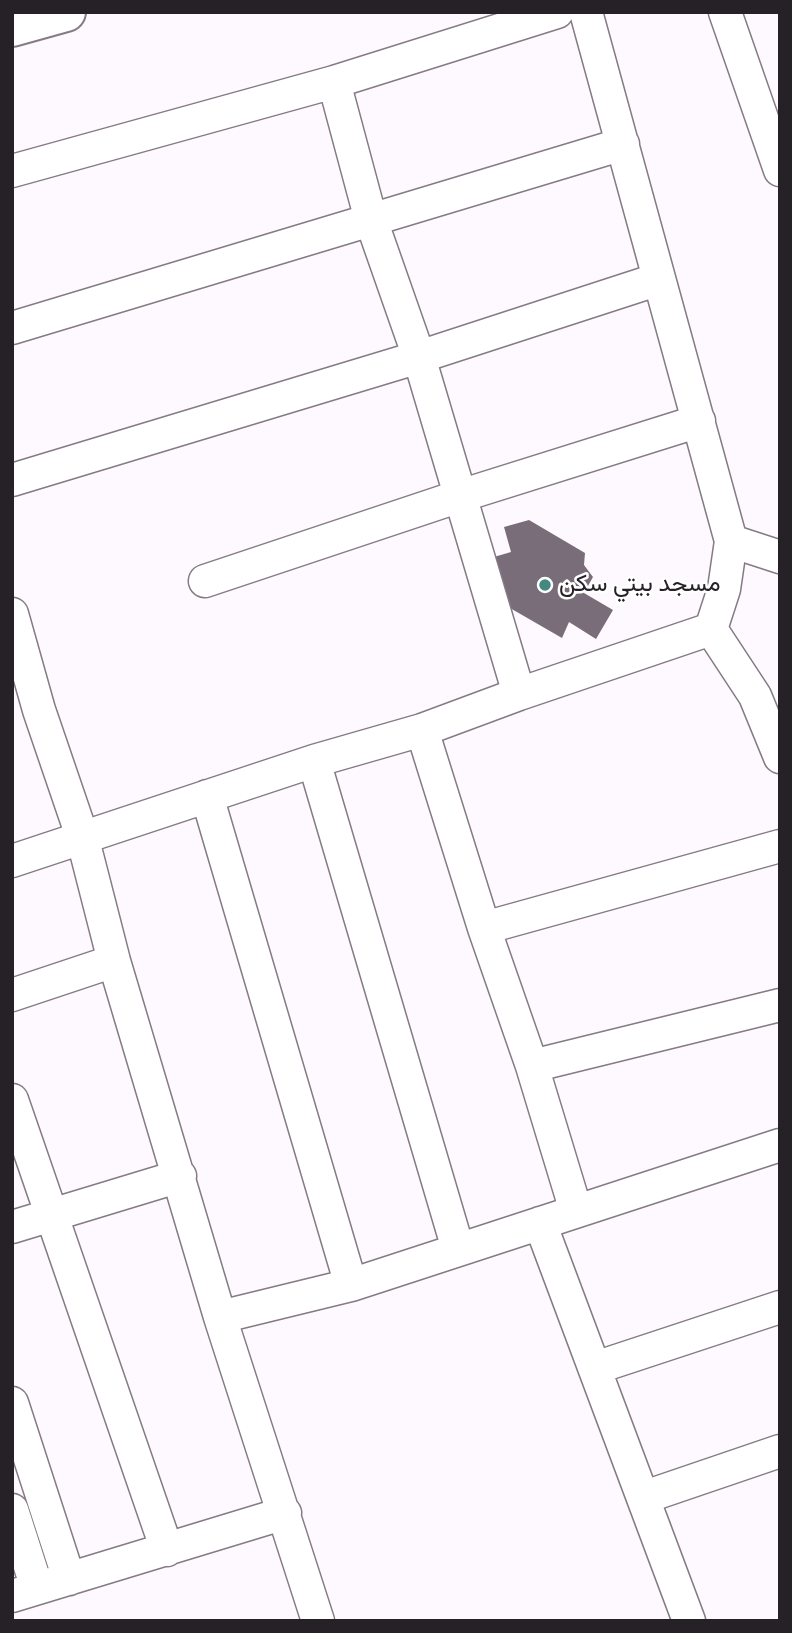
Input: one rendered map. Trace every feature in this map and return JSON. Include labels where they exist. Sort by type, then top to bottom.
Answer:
[{"type":"street","points":[[12,27],[66,12]]},
{"type":"street","points":[[12,171],[334,82],[557,12]]},
{"type":"street","points":[[586,12],[732,541],[724,589],[711,629]]},
{"type":"street","points":[[724,12],[780,170]]},
{"type":"street","points":[[334,82],[371,220],[419,357],[519,694]]},
{"type":"street","points":[[12,328],[623,144]]},
{"type":"street","points":[[12,480],[419,357],[659,279]]},
{"type":"street","points":[[205,581],[460,496],[699,421]]},
{"type":"street","points":[[732,541],[780,557]]},
{"type":"street","points":[[12,614],[25,713],[82,836],[114,961],[220,1317],[318,1621]]},
{"type":"street","points":[[12,860],[314,761],[422,730],[711,629]]},
{"type":"street","points":[[711,629],[755,696],[780,757]]},
{"type":"street","points":[[422,730],[484,928],[532,1066],[576,1211]]},
{"type":"street","points":[[314,761],[458,1249]]},
{"type":"street","points":[[207,796],[351,1285]]},
{"type":"street","points":[[484,928],[780,846]]},
{"type":"street","points":[[12,995],[114,961]]},
{"type":"street","points":[[532,1066],[780,1005]]},
{"type":"street","points":[[12,1100],[167,1550]]},
{"type":"street","points":[[220,1317],[351,1285],[780,1145]]},
{"type":"street","points":[[12,1227],[180,1176]]},
{"type":"street","points":[[540,1223],[645,1497],[689,1621]]},
{"type":"street","points":[[596,1368],[780,1307]]},
{"type":"street","points":[[14,1413],[27,1500],[69,1579]]},
{"type":"street","points":[[645,1497],[780,1451]]},
{"type":"street","points":[[12,1510],[25,1592],[285,1513]]},
{"type":"building","name":"مسجد بيتي سكن","points":[[529,520],[585,553],[584,565],[593,577],[584,593],[613,610],[596,639],[569,622],[562,638],[510,608],[494,557],[511,552],[504,527]]},
{"type":"place","name":"مسجد بيتي سكن","points":[[545,585]]}]
